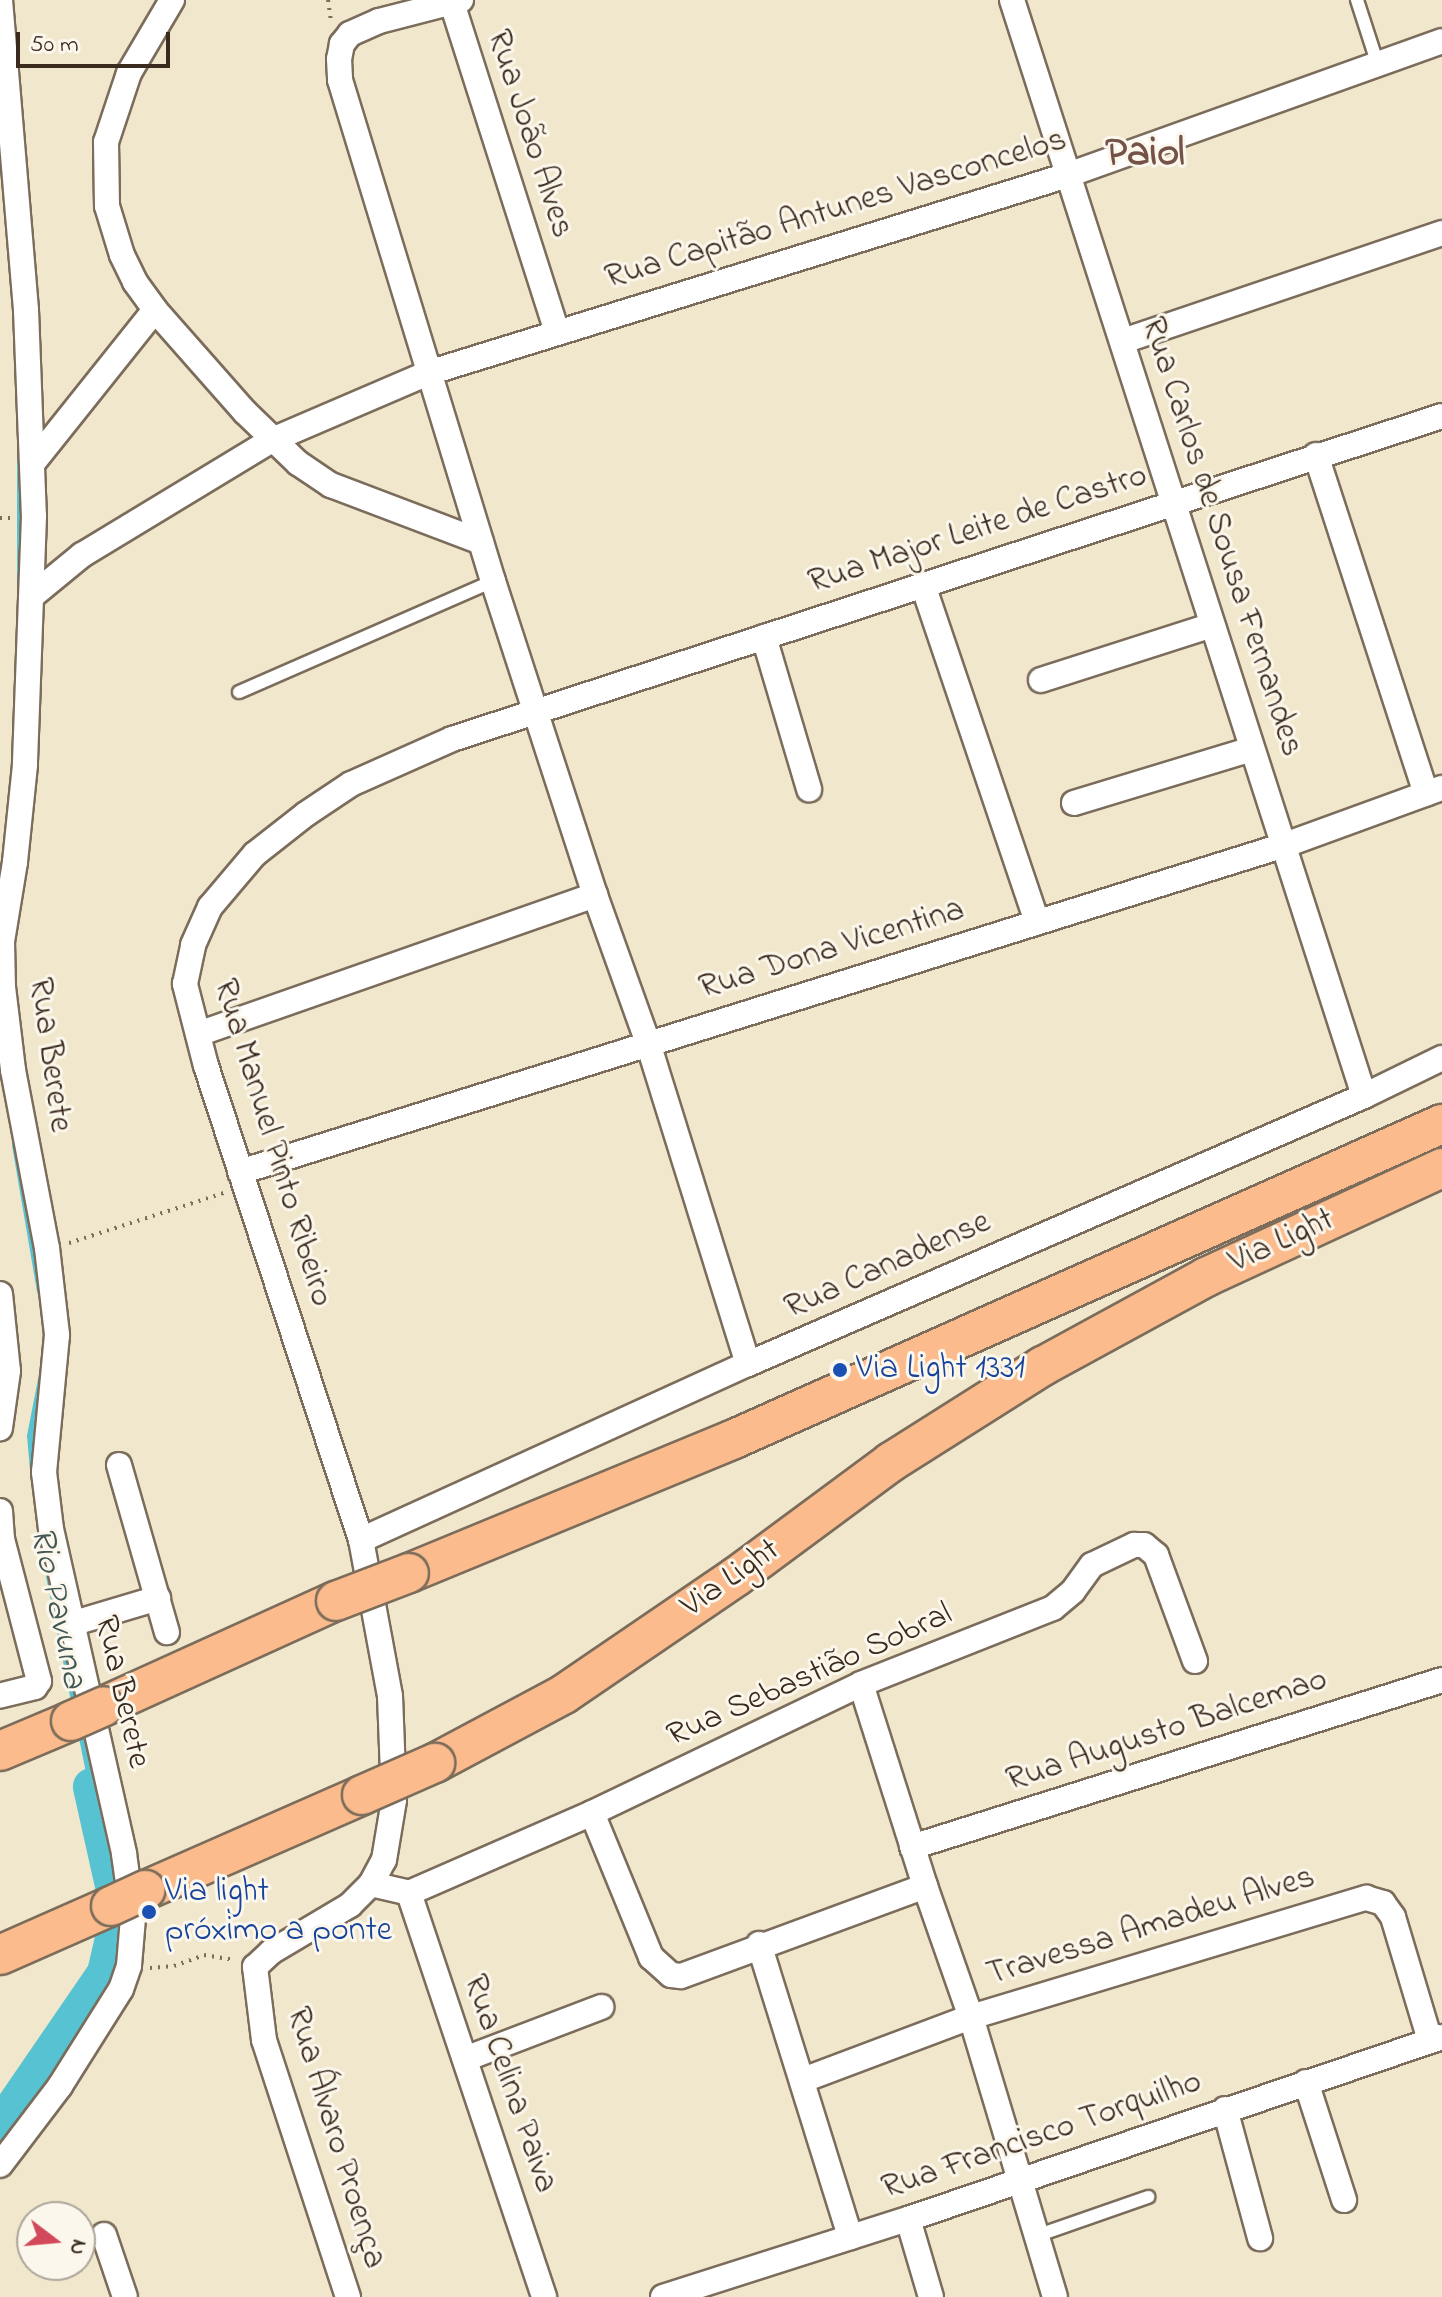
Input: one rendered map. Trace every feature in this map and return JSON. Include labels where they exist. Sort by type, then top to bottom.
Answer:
[{"type":"main road","name":"Via Light","points":[[0,1751],[336,1601],[763,1427],[1442,1124]]},
{"type":"main road","name":"Via Light","points":[[0,1955],[435,1763],[564,1694],[737,1576],[891,1462],[1043,1366],[1206,1277],[1442,1168]]},
{"type":"street","name":"Rua Berete","points":[[0,0],[26,310],[32,464],[32,596],[25,765],[15,862],[2,941],[13,1070],[47,1248],[57,1335],[44,1472],[56,1560],[124,1854],[133,1918],[129,1966]]},
{"type":"street","points":[[172,0],[129,73],[109,128],[104,158],[111,224],[135,282],[155,310],[272,440],[331,485],[481,542]]},
{"type":"street","name":"Rua Carlos de Sousa Fernandes","points":[[1012,0],[1364,1096]]},
{"type":"street","points":[[456,1],[379,21],[350,34],[342,44],[340,80],[493,581],[595,895],[648,1043],[748,1364]]},
{"type":"street","name":"Rua João Alves","points":[[456,1],[557,332]]},
{"type":"street","name":"Rua Capitão Antunes Vasconcelos","points":[[32,596],[82,555],[272,440],[428,373],[1068,175],[1442,41]]},
{"type":"street","points":[[1123,341],[1442,233]]},
{"type":"street","points":[[32,464],[155,310]]},
{"type":"street","name":"Rua Major Leite de Castro","points":[[537,712],[1442,416]]},
{"type":"street","points":[[1316,455],[1434,791]]},
{"type":"street","points":[[923,585],[1037,922]]},
{"type":"street","points":[[1041,680],[1212,625]]},
{"type":"street","points":[[764,637],[809,789]]},
{"type":"street","name":"Rua Manuel Pinto Ribeiro","points":[[361,1540],[242,1179],[198,1034],[185,984],[188,962],[210,907],[255,854],[351,784],[452,739],[537,712]]},
{"type":"street","points":[[1074,803],[1252,749]]},
{"type":"street","name":"Rua Dona Vicentina","points":[[242,1179],[648,1043],[1285,845],[1434,791]]},
{"type":"street","points":[[198,1034],[595,895]]},
{"type":"street","name":"Rua Canadense","points":[[361,1540],[748,1364],[1364,1096],[1442,1058]]},
{"type":"street","points":[[0,1294],[8,1371],[0,1428]]},
{"type":"street","points":[[119,1465],[167,1632]]},
{"type":"street","points":[[0,1511],[2,1539],[39,1681],[35,1687],[9,1694]]},
{"type":"street","points":[[255,1967],[271,1952],[350,1905],[371,1884],[390,1839],[394,1739],[382,1643],[361,1540]]},
{"type":"street","name":"Rua Sebastião Sobral","points":[[409,1893],[592,1813],[861,1684],[1053,1608],[1073,1591],[1092,1565],[1134,1545],[1144,1545],[1156,1555],[1195,1661]]},
{"type":"street","points":[[71,1624],[158,1598]]},
{"type":"street","name":"Rua Augusto Balcemao","points":[[912,1847],[1442,1680]]},
{"type":"street","points":[[861,1684],[912,1847],[971,2017],[1055,2297]]},
{"type":"street","points":[[592,1813],[651,1957],[663,1971],[681,1976],[759,1944],[925,1886]]},
{"type":"street","points":[[371,1884],[409,1893]]},
{"type":"street","name":"Rua Celina Paiva","points":[[409,1893],[544,2297]]},
{"type":"street","name":"Travessa Amadeu Alves","points":[[803,2080],[971,2017],[1366,1898],[1383,1903],[1393,1917],[1436,2038]]},
{"type":"street","points":[[759,1944],[850,2237]]},
{"type":"street","points":[[0,2165],[99,2027],[129,1966]]},
{"type":"street","name":"Rua Álvaro Proença","points":[[255,1967],[264,2040],[348,2297]]},
{"type":"street","points":[[465,2059],[601,2007]]},
{"type":"street","name":"Rua Francisco Torquilho","points":[[663,2297],[908,2219],[1436,2038]]},
{"type":"street","points":[[1306,2082],[1344,2200]]},
{"type":"street","points":[[1225,2109],[1260,2238]]},
{"type":"street","points":[[908,2219],[931,2297]]},
{"type":"street","points":[[104,2235],[125,2297]]},
{"type":"lane","points":[[1357,0],[1378,65]]},
{"type":"lane","points":[[239,692],[493,581]]},
{"type":"lane","points":[[1036,2236],[1148,2197]]},
{"type":"path","points":[[47,1248],[92,1239],[242,1179]]},
{"type":"path","points":[[129,1966],[161,1968],[213,1955],[255,1967]]},
{"type":"waterway","name":"Rio Pavuna","points":[[20,452],[20,592]]},
{"type":"waterway","name":"Rio Pavuna","points":[[15,1145],[40,1292]]},
{"type":"waterway","name":"Rio Pavuna","points":[[33,1470],[30,1436],[42,1374]]},
{"type":"waterway","name":"Rio Pavuna","points":[[49,1576],[75,1706]]},
{"type":"waterway","name":"Rio Pavuna","points":[[81,1733],[92,1787]]},
{"type":"waterway","name":"Rio Pavuna","points":[[0,2128],[106,1973],[114,1937],[117,1899],[92,1787]]},
{"type":"place","name":"Via Light 1331","points":[[840,1370]]},
{"type":"place","name":"Via light próximo a ponte","points":[[149,1912]]},
{"type":"district","name":"Paiol","points":[[1145,154]]}]
